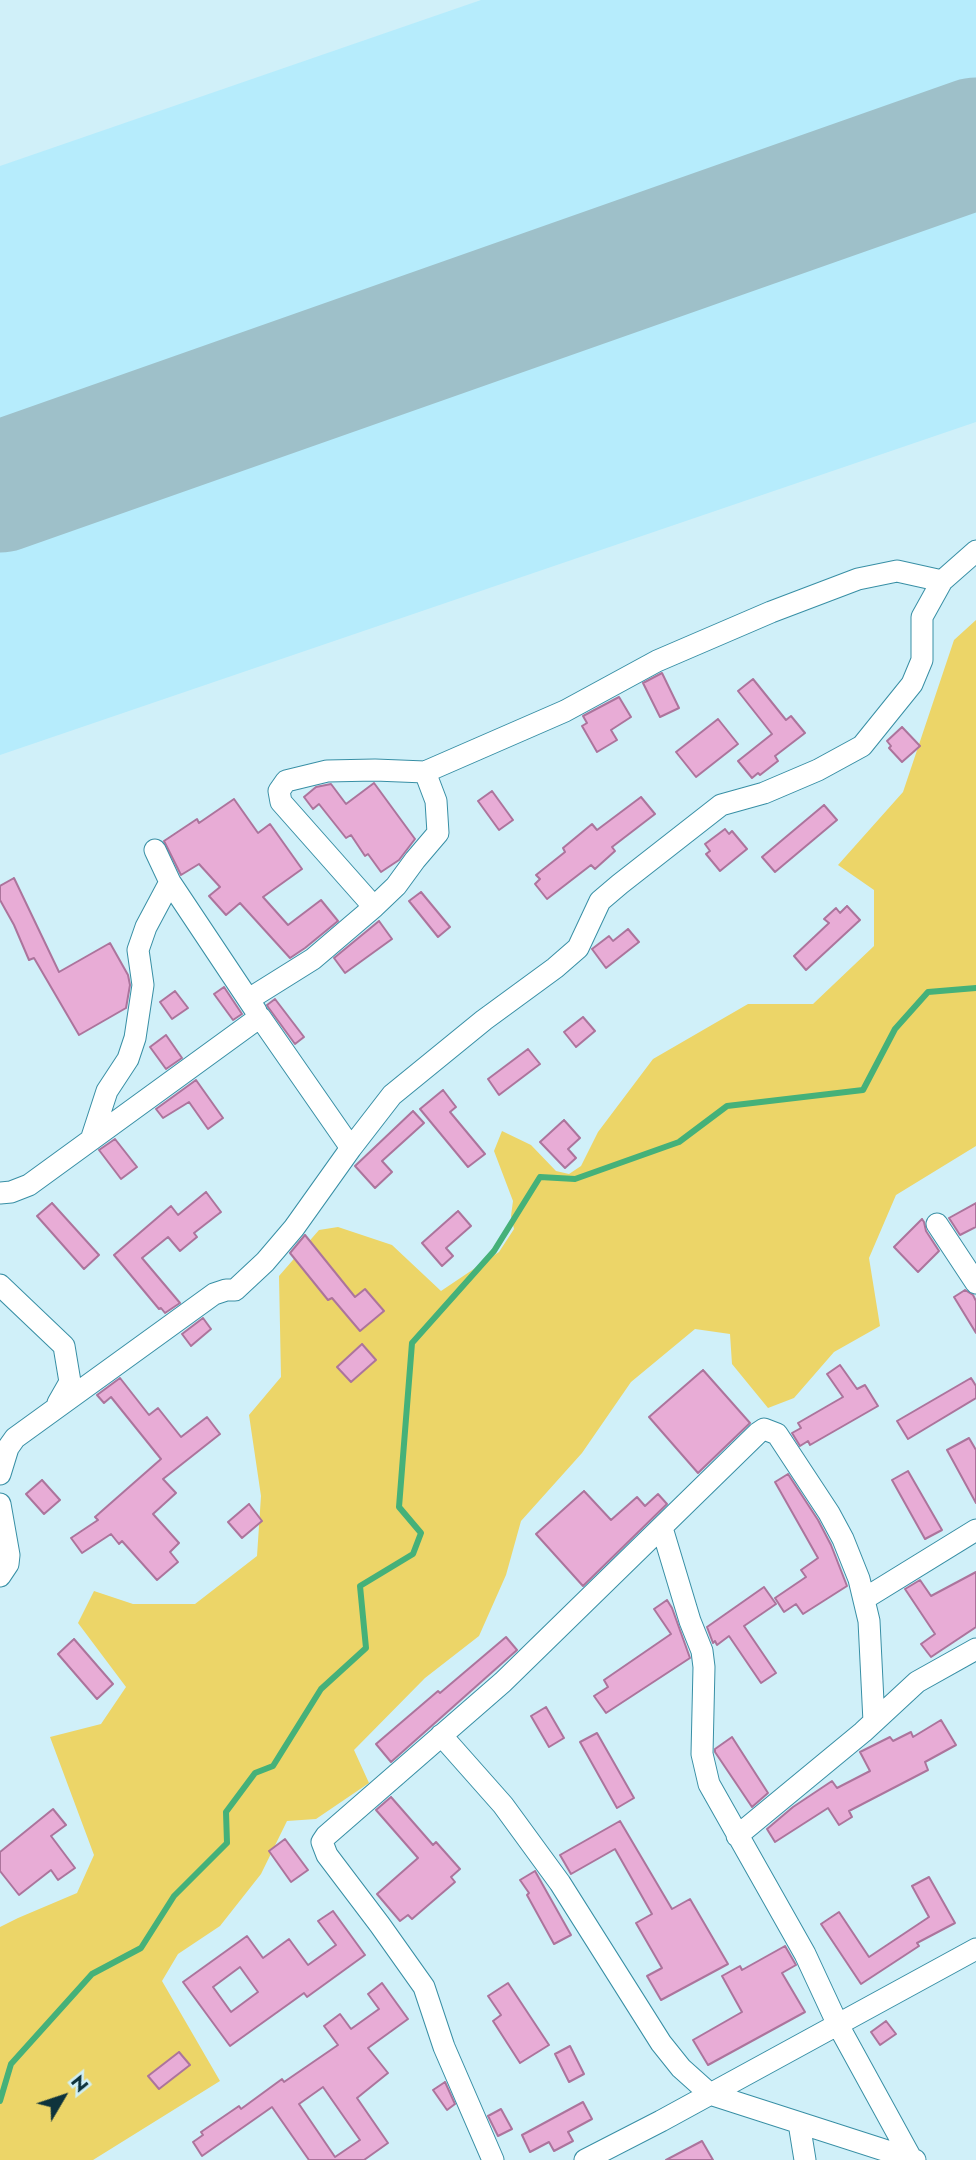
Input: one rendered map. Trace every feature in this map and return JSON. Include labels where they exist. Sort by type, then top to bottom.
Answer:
[{"type":"street","points":[[0,1474],[8,1448],[15,1438],[214,1294],[235,1290],[265,1262],[294,1228],[392,1096],[484,1020],[578,948],[600,901],[620,884],[721,805],[764,793],[818,770],[862,746],[912,684],[922,660],[922,617],[942,581],[976,551]]},
{"type":"street","points":[[374,907],[281,802],[279,790],[286,781],[327,771],[425,772],[565,711],[657,661],[771,612],[859,579],[897,571],[942,581]]},
{"type":"street","points":[[0,1193],[29,1185],[91,1140],[254,1008],[396,887],[438,833],[436,801],[425,772]]},
{"type":"street","points":[[155,850],[170,882],[351,1148]]},
{"type":"street","points":[[91,1140],[107,1091],[128,1059],[135,1038],[143,985],[138,950],[146,927],[170,882]]},
{"type":"street","points":[[937,1224],[976,1283]]},
{"type":"street","points":[[0,1285],[64,1346],[70,1382],[55,1408]]},
{"type":"street","points":[[493,2160],[444,2047],[424,1987],[327,1855],[322,1842],[326,1836],[503,1682],[764,1429],[777,1434],[829,1513],[859,1579],[869,1621],[874,1722]]},
{"type":"street","points":[[0,1504],[9,1555],[8,1564],[0,1576]]},
{"type":"street","points":[[662,1528],[690,1621],[702,1651],[702,1755],[709,1784],[805,1954],[838,2025],[913,2159]]},
{"type":"street","points":[[864,1599],[976,1530]]},
{"type":"street","points":[[737,1836],[918,1682],[976,1649]]},
{"type":"street","points":[[442,1735],[503,1805],[560,1883],[662,2043],[681,2068],[710,2094],[913,2159]]},
{"type":"street","points":[[592,2158],[976,1949]]},
{"type":"street","points":[[799,2123],[805,2160]]},
{"type":"shaded area","points":[[481,0],[976,0],[976,422],[0,755],[0,166]]},
{"type":"shaded area","points":[[976,620],[976,1146],[896,1195],[869,1258],[880,1326],[834,1352],[794,1398],[768,1408],[732,1364],[730,1334],[695,1329],[631,1382],[582,1453],[521,1521],[506,1575],[479,1636],[425,1678],[354,1750],[369,1783],[316,1819],[287,1821],[261,1874],[220,1926],[178,1954],[162,1981],[220,2081],[93,2160],[0,2160],[0,1927],[77,1893],[94,1855],[50,1737],[101,1724],[126,1687],[78,1623],[94,1591],[133,1604],[195,1604],[257,1556],[261,1496],[249,1415],[281,1377],[279,1276],[319,1230],[338,1227],[392,1245],[441,1291],[499,1252],[514,1229],[511,1216],[513,1201],[494,1151],[502,1131],[531,1145],[556,1171],[569,1174],[581,1166],[598,1132],[653,1059],[748,1004],[813,1004],[874,946],[874,890],[838,865],[903,792],[954,640]]},
{"type":"building","points":[[662,673],[679,708],[660,717],[643,683]]},
{"type":"building","points":[[753,679],[786,720],[791,716],[805,733],[775,756],[778,761],[752,778],[738,761],[772,734],[738,691]]},
{"type":"building","points":[[619,697],[631,717],[611,730],[617,740],[597,752],[582,726],[587,723],[583,716]]},
{"type":"building","points":[[718,719],[738,744],[696,777],[676,752]]},
{"type":"building","points":[[902,727],[920,746],[902,762],[889,748],[891,746],[887,741]]},
{"type":"building","points":[[374,783],[415,839],[399,860],[381,872],[368,854],[365,856],[351,835],[346,838],[319,804],[313,809],[304,797],[316,787],[331,784],[346,804]]},
{"type":"building","points":[[492,791],[513,820],[499,830],[478,801]]},
{"type":"building","points":[[641,797],[655,814],[612,847],[615,851],[595,869],[591,865],[547,899],[535,884],[540,879],[536,875],[565,852],[563,848],[592,824],[597,830]]},
{"type":"building","points":[[234,799],[258,833],[270,824],[302,869],[263,897],[288,925],[321,900],[338,921],[290,958],[240,903],[226,915],[209,896],[220,887],[199,864],[181,875],[164,841],[197,819],[199,823]]},
{"type":"building","points":[[824,805],[837,820],[775,872],[762,857]]},
{"type":"building","points":[[725,829],[729,834],[732,831],[747,849],[720,871],[706,854],[710,851],[705,844]]},
{"type":"building","points":[[14,878],[59,972],[110,943],[128,975],[130,985],[126,1008],[79,1035],[34,958],[29,960],[0,900],[0,886]]},
{"type":"building","points":[[421,892],[450,927],[438,937],[409,901]]},
{"type":"building","points":[[847,906],[860,920],[806,970],[794,956],[829,923],[824,919],[836,908],[840,913]]},
{"type":"building","points":[[379,921],[392,939],[345,973],[334,958]]},
{"type":"building","points":[[628,929],[639,942],[606,968],[592,949],[609,936],[613,941]]},
{"type":"building","points":[[224,987],[242,1014],[233,1020],[214,994]]},
{"type":"building","points":[[175,991],[188,1008],[172,1019],[160,1002]]},
{"type":"building","points":[[275,999],[304,1037],[295,1044],[267,1005]]},
{"type":"building","points":[[583,1017],[595,1031],[576,1047],[564,1032]]},
{"type":"building","points":[[166,1035],[182,1058],[166,1069],[150,1047]]},
{"type":"building","points":[[528,1049],[540,1064],[499,1095],[488,1079]]},
{"type":"building","points":[[196,1080],[223,1118],[208,1129],[189,1102],[163,1118],[156,1109]]},
{"type":"building","points":[[443,1090],[456,1107],[450,1112],[485,1154],[468,1167],[420,1109]]},
{"type":"building","points":[[413,1111],[424,1123],[382,1161],[392,1172],[375,1188],[355,1166]]},
{"type":"building","points":[[564,1120],[580,1138],[568,1149],[576,1158],[565,1168],[540,1142]]},
{"type":"building","points":[[115,1139],[137,1167],[121,1179],[99,1150]]},
{"type":"building","points":[[206,1192],[221,1212],[194,1233],[197,1237],[180,1251],[168,1237],[142,1258],[180,1303],[165,1313],[114,1255],[171,1206],[178,1215]]},
{"type":"building","points":[[52,1203],[99,1255],[84,1269],[37,1216]]},
{"type":"building","points":[[976,1203],[976,1227],[960,1235],[949,1218]]},
{"type":"building","points":[[458,1211],[471,1226],[446,1248],[453,1256],[442,1266],[422,1243]]},
{"type":"building","points":[[922,1219],[939,1251],[918,1272],[894,1247]]},
{"type":"building","points":[[305,1235],[355,1297],[365,1289],[384,1311],[360,1331],[332,1298],[328,1300],[290,1253]]},
{"type":"building","points":[[965,1290],[973,1295],[976,1301],[976,1333],[954,1297]]},
{"type":"building","points":[[203,1318],[211,1329],[191,1346],[182,1334]]},
{"type":"building","points":[[362,1344],[376,1360],[351,1382],[337,1367]]},
{"type":"building","points":[[840,1365],[857,1389],[865,1385],[878,1406],[810,1445],[808,1441],[800,1446],[792,1433],[801,1428],[798,1423],[843,1397],[827,1374]]},
{"type":"building","points":[[703,1370],[750,1423],[698,1473],[649,1417]]},
{"type":"building","points":[[120,1378],[149,1415],[158,1408],[181,1437],[207,1417],[220,1434],[163,1479],[176,1493],[153,1514],[179,1543],[170,1552],[178,1562],[157,1580],[122,1541],[119,1544],[111,1534],[82,1553],[71,1538],[98,1520],[95,1517],[161,1459],[111,1397],[104,1403],[97,1395]]},
{"type":"building","points":[[971,1378],[976,1386],[976,1398],[908,1439],[897,1421]]},
{"type":"building","points":[[969,1438],[976,1450],[976,1503],[947,1450]]},
{"type":"building","points":[[908,1471],[942,1530],[925,1539],[892,1480]]},
{"type":"building","points":[[788,1474],[818,1520],[847,1586],[803,1614],[796,1604],[784,1612],[775,1598],[806,1577],[801,1570],[818,1558],[775,1482]]},
{"type":"building","points":[[42,1480],[60,1500],[44,1514],[26,1494]]},
{"type":"building","points":[[584,1491],[611,1520],[637,1497],[645,1506],[658,1494],[667,1504],[583,1586],[536,1534]]},
{"type":"building","points":[[249,1504],[262,1521],[242,1538],[228,1522]]},
{"type":"building","points":[[976,1572],[976,1627],[931,1657],[921,1644],[935,1634],[905,1589],[920,1580],[931,1596]]},
{"type":"building","points":[[764,1587],[776,1604],[744,1626],[776,1673],[761,1683],[729,1636],[717,1645],[715,1641],[713,1643],[707,1627]]},
{"type":"building","points":[[667,1600],[690,1658],[606,1713],[594,1696],[608,1687],[604,1680],[671,1634],[654,1609]]},
{"type":"building","points":[[506,1637],[517,1650],[391,1762],[376,1744]]},
{"type":"building","points":[[74,1639],[113,1684],[97,1699],[58,1654]]},
{"type":"building","points":[[546,1707],[564,1738],[549,1747],[531,1716]]},
{"type":"building","points":[[941,1720],[956,1745],[925,1762],[928,1770],[849,1811],[852,1817],[839,1825],[828,1808],[775,1842],[767,1829],[793,1807],[832,1781],[837,1788],[870,1771],[860,1752],[890,1737],[893,1741],[911,1732],[913,1737]]},
{"type":"building","points":[[597,1733],[634,1798],[617,1808],[580,1742]]},
{"type":"building","points":[[732,1737],[768,1793],[752,1807],[715,1752],[715,1749]]},
{"type":"building","points":[[391,1797],[433,1845],[436,1842],[460,1869],[451,1877],[455,1882],[412,1919],[408,1915],[400,1921],[377,1894],[418,1858],[376,1810]]},
{"type":"building","points":[[53,1809],[66,1825],[51,1836],[75,1868],[58,1880],[51,1870],[19,1895],[0,1871],[0,1852]]},
{"type":"building","points":[[620,1821],[672,1909],[690,1899],[728,1964],[661,2000],[647,1976],[662,1968],[636,1923],[652,1914],[615,1849],[571,1874],[560,1855]]},
{"type":"building","points":[[285,1839],[308,1870],[291,1882],[269,1851]]},
{"type":"building","points":[[535,1871],[571,1935],[554,1944],[520,1880]]},
{"type":"building","points":[[929,1877],[955,1923],[917,1943],[919,1946],[861,1984],[821,1924],[839,1912],[869,1957],[929,1917],[912,1886]]},
{"type":"building","points":[[333,1911],[365,1955],[307,1997],[304,1993],[230,2046],[183,1982],[247,1936],[263,1958],[289,1939],[308,1965],[336,1945],[318,1921]],"holes":[[[240,1967],[258,1992],[231,2012],[213,1987]]]},
{"type":"building","points":[[785,1946],[796,1965],[782,1973],[805,2012],[708,2065],[693,2040],[742,2012],[722,1976],[740,1966],[742,1970]]},
{"type":"building","points":[[382,1983],[408,2019],[368,2048],[388,2073],[357,2098],[388,2143],[364,2160],[309,2160],[272,2107],[202,2156],[193,2142],[203,2135],[201,2132],[239,2106],[241,2109],[282,2079],[284,2082],[338,2045],[324,2026],[340,2014],[351,2029],[379,2009],[368,1994]],"holes":[[[323,2087],[360,2140],[335,2157],[299,2104]]]},
{"type":"building","points":[[508,1983],[549,2045],[520,2063],[493,2021],[501,2015],[488,1996]]},
{"type":"building","points":[[886,2021],[896,2034],[880,2045],[871,2032]]},
{"type":"building","points":[[570,2046],[584,2074],[569,2082],[555,2054]]},
{"type":"building","points":[[179,2052],[190,2065],[159,2089],[148,2076]]},
{"type":"building","points":[[445,2082],[455,2104],[447,2110],[433,2090]]},
{"type":"building","points":[[583,2102],[592,2119],[568,2132],[573,2141],[554,2151],[549,2142],[530,2152],[522,2135]]},
{"type":"building","points":[[501,2109],[512,2129],[498,2136],[488,2116]]},
{"type":"building","points":[[702,2141],[713,2160],[666,2160]]},
{"type":"waterway","points":[[0,2101],[11,2064],[92,1974],[141,1948],[174,1896],[227,1843],[226,1812],[255,1773],[273,1766],[321,1689],[366,1648],[360,1586],[413,1554],[421,1533],[399,1507],[412,1343],[494,1251],[540,1177],[575,1179],[679,1142],[727,1106],[863,1090],[895,1029],[928,992],[976,988]]},
{"type":"runway","points":[[0,487],[976,143]]}]
